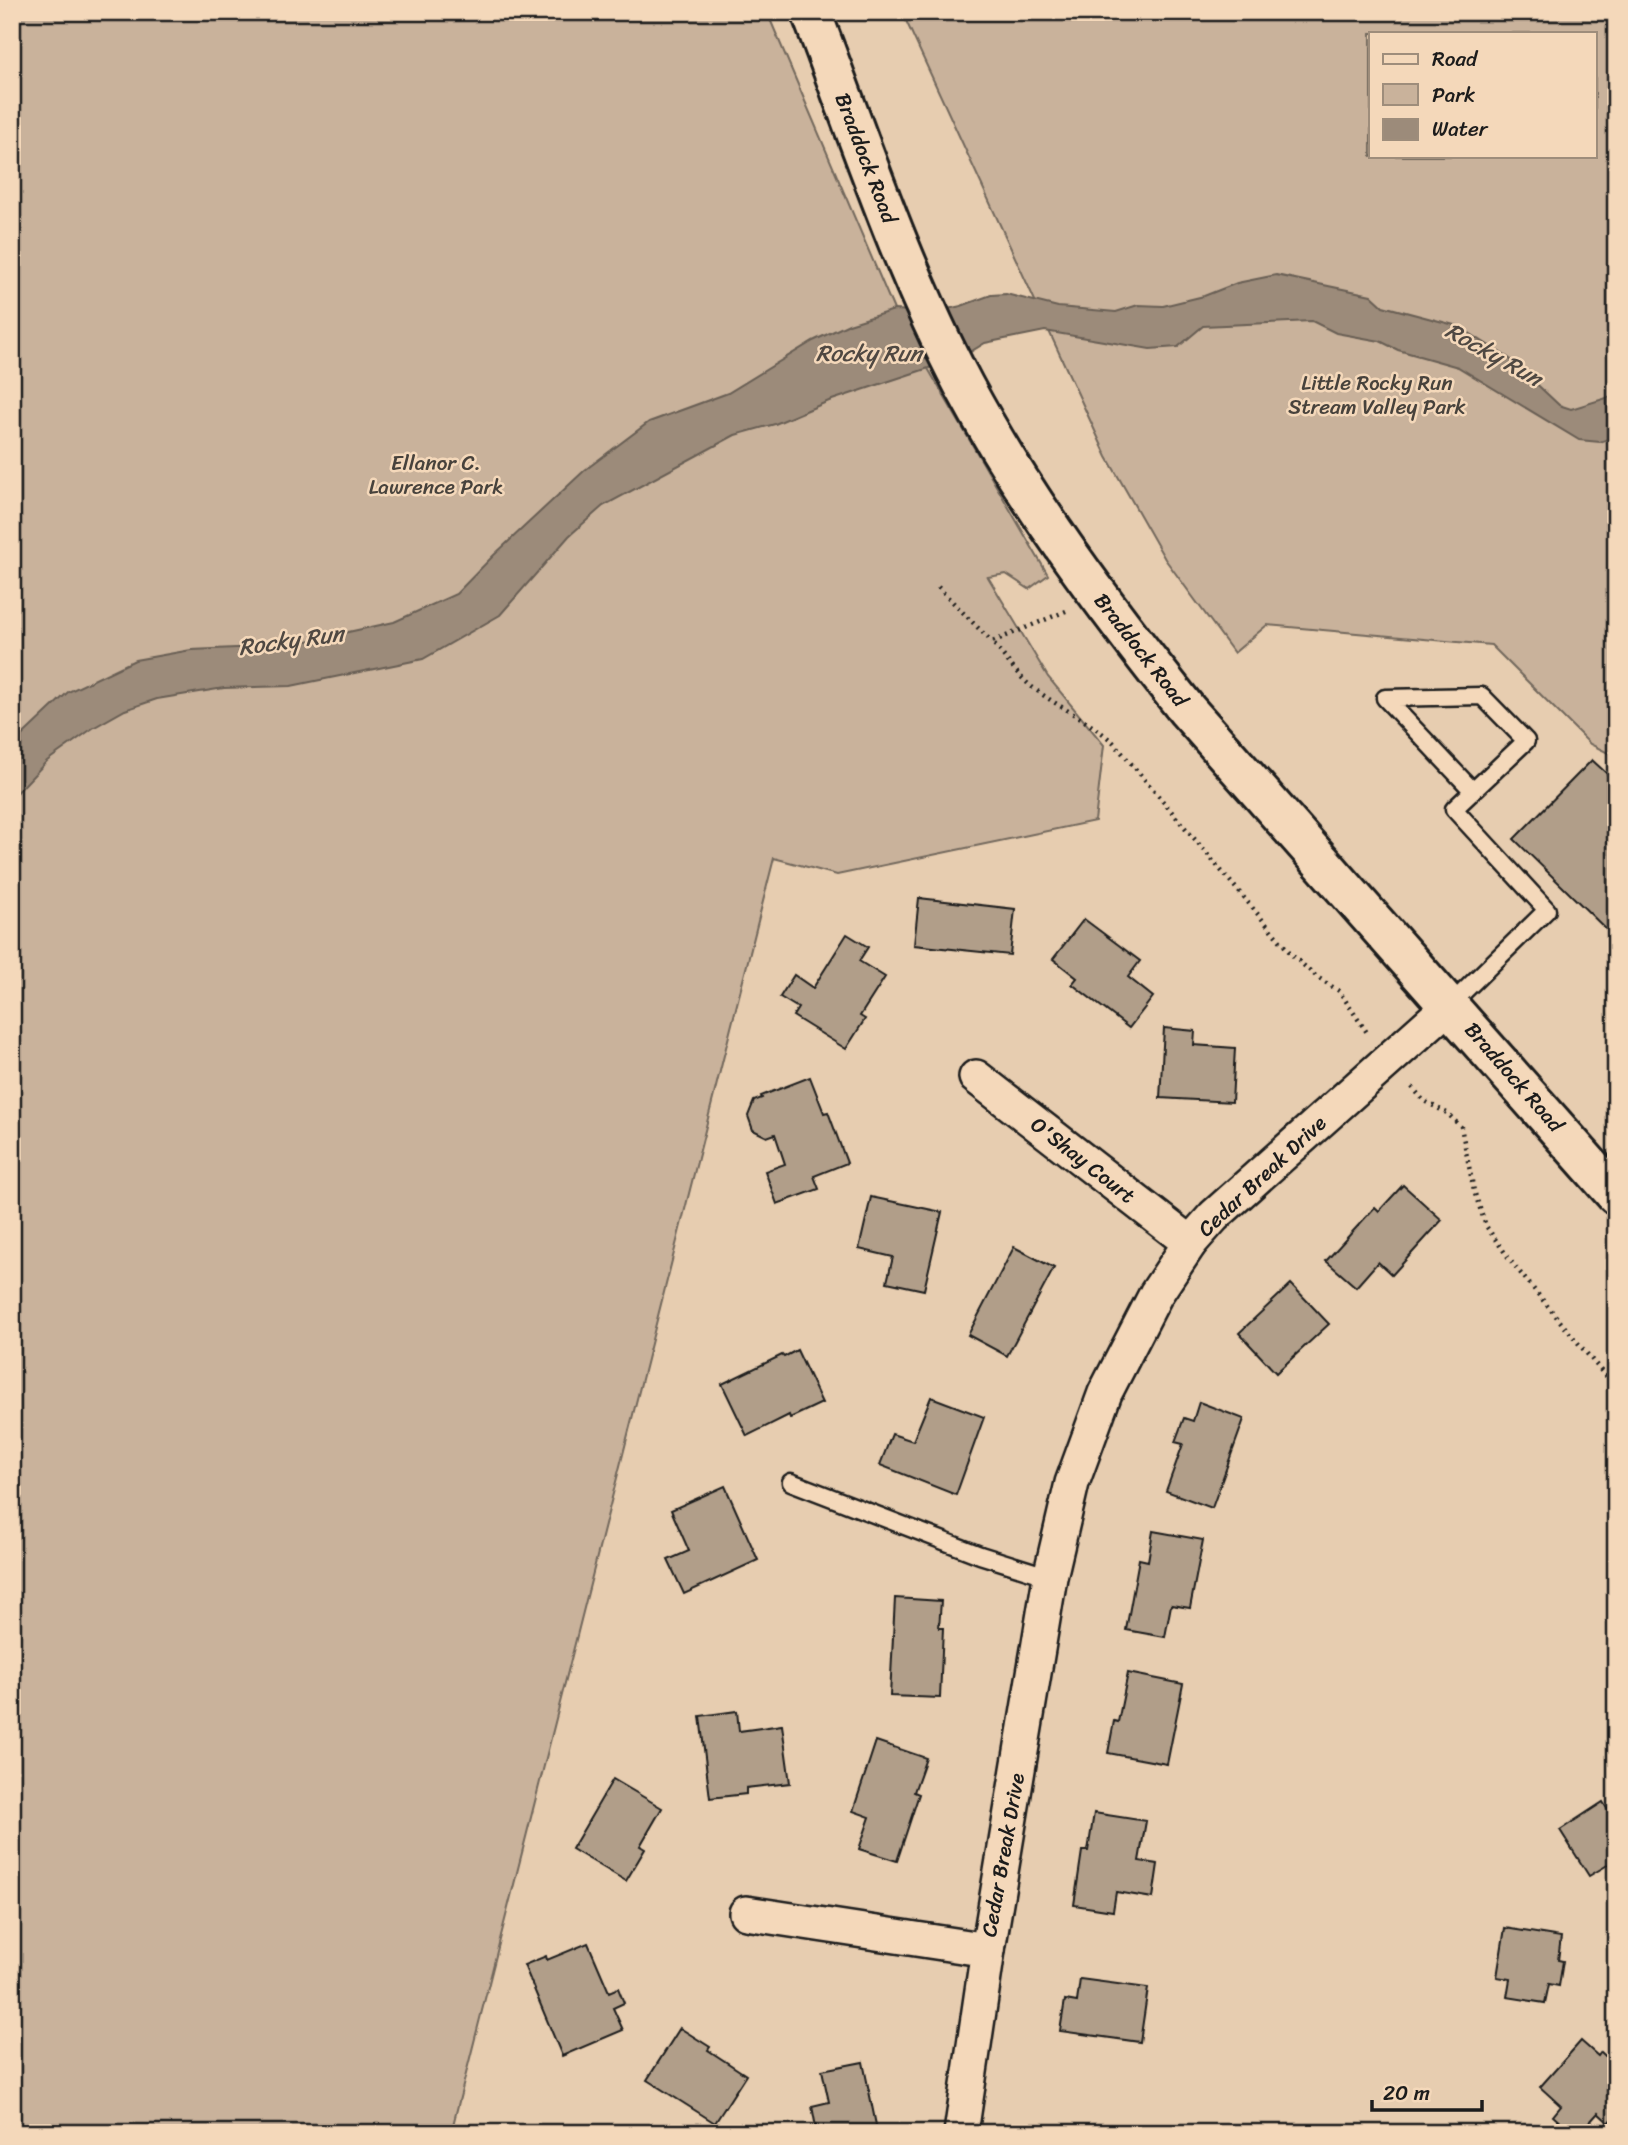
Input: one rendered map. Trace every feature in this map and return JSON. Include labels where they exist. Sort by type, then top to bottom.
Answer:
[{"type":"main road","name":"Braddock Road","points":[[811,12],[918,290],[963,384],[1045,521],[1187,710],[1616,1195]]},
{"type":"street","name":"Cedar Break Drive","points":[[961,2133],[988,1950],[1050,1577],[1072,1483],[1105,1393],[1156,1294],[1190,1243],[1214,1216],[1450,1005]]},
{"type":"street","name":"O'Shay Court","points":[[976,1077],[1190,1243]]},
{"type":"street","points":[[746,1913],[988,1950]]},
{"type":"lane","points":[[1450,1005],[1547,910],[1454,809],[1526,741],[1482,696],[1385,698],[1473,791]]},
{"type":"lane","points":[[791,1482],[980,1555],[1050,1577]]},
{"type":"path","points":[[938,587],[992,642],[1029,685],[1063,709],[1094,725],[1113,742],[1293,956],[1339,992],[1357,1022],[1424,1101],[1447,1113],[1461,1127],[1474,1191],[1486,1226],[1513,1264],[1616,1389]]},
{"type":"path","points":[[992,642],[1099,596]]},
{"type":"green space","name":"Ellanor C. Lawrence Park","points":[[12,12],[767,12],[894,310],[1048,575],[1029,589],[1006,574],[988,577],[1048,677],[1104,745],[1095,821],[837,875],[774,858],[451,2133],[12,2133]]},
{"type":"green space","name":"Little Rocky Run Stream Valley Park","points":[[902,12],[1616,12],[1616,757],[1590,744],[1491,645],[1267,625],[1234,653],[1165,559],[1107,457]]},
{"type":"water","name":"Rocky Run","points":[[1276,275],[1371,295],[1383,306],[1458,326],[1510,359],[1559,405],[1571,409],[1616,395],[1616,436],[1600,442],[1579,440],[1458,367],[1398,350],[1380,341],[1336,333],[1312,321],[1203,326],[1178,347],[1150,349],[1045,331],[985,343],[962,357],[829,401],[775,424],[735,435],[603,506],[569,536],[500,615],[423,659],[291,686],[224,688],[157,699],[125,710],[93,728],[47,761],[12,798],[12,745],[68,692],[135,660],[191,650],[284,646],[394,622],[456,594],[585,470],[649,422],[728,393],[813,341],[849,324],[894,310],[934,312],[991,295],[1006,294],[1058,307],[1116,312],[1138,305],[1163,306],[1204,296],[1237,283]]},
{"type":"building","points":[[1592,760],[1616,782],[1616,939],[1514,839]]},
{"type":"building","points":[[919,898],[1015,909],[1010,955],[914,945]]},
{"type":"building","points":[[1084,919],[1140,961],[1128,977],[1153,997],[1129,1028],[1072,984],[1077,978],[1053,959]]},
{"type":"building","points":[[847,934],[868,947],[859,961],[885,977],[860,1016],[865,1019],[846,1049],[793,1016],[798,1008],[780,997],[794,975],[813,988]]},
{"type":"building","points":[[1164,1028],[1195,1031],[1194,1045],[1235,1048],[1232,1102],[1160,1098]]},
{"type":"building","points":[[810,1077],[824,1113],[828,1112],[847,1163],[814,1176],[819,1189],[777,1204],[765,1171],[785,1164],[775,1134],[767,1137],[753,1130],[748,1116],[754,1101],[762,1098],[761,1096]]},
{"type":"building","points":[[1403,1185],[1442,1220],[1392,1275],[1378,1262],[1356,1287],[1326,1261],[1375,1207],[1379,1211]]},
{"type":"building","points":[[871,1197],[942,1212],[924,1290],[887,1282],[893,1257],[859,1249]]},
{"type":"building","points":[[1014,1247],[1054,1268],[1007,1356],[968,1335]]},
{"type":"building","points":[[1291,1284],[1329,1324],[1276,1373],[1239,1333]]},
{"type":"building","points":[[797,1350],[822,1403],[790,1418],[789,1415],[747,1436],[722,1384]]},
{"type":"building","points":[[931,1397],[984,1417],[956,1495],[880,1465],[892,1434],[913,1441]]},
{"type":"building","points":[[1199,1402],[1244,1419],[1212,1508],[1166,1491],[1183,1444],[1175,1442],[1184,1418],[1193,1421]]},
{"type":"building","points":[[725,1486],[758,1560],[684,1594],[668,1560],[689,1551],[671,1510]]},
{"type":"building","points":[[1153,1531],[1203,1540],[1190,1608],[1171,1605],[1165,1637],[1126,1630],[1139,1559],[1148,1561]]},
{"type":"building","points":[[895,1598],[941,1601],[939,1628],[943,1628],[940,1698],[890,1696]]},
{"type":"building","points":[[1128,1673],[1183,1684],[1167,1764],[1108,1753],[1114,1721],[1118,1722]]},
{"type":"building","points":[[737,1711],[739,1731],[782,1725],[790,1783],[746,1788],[746,1794],[710,1798],[700,1716]]},
{"type":"building","points":[[876,1741],[926,1758],[914,1792],[919,1794],[897,1861],[859,1849],[870,1817],[853,1811]]},
{"type":"building","points":[[613,1779],[662,1808],[640,1846],[645,1849],[626,1881],[572,1849]]},
{"type":"building","points":[[1603,1802],[1611,1815],[1616,1812],[1616,1860],[1589,1876],[1560,1830]]},
{"type":"building","points":[[1094,1813],[1146,1821],[1139,1861],[1158,1864],[1153,1898],[1116,1892],[1113,1911],[1074,1905],[1082,1851],[1088,1851]]},
{"type":"building","points":[[1505,1928],[1561,1937],[1558,1960],[1563,1961],[1559,1986],[1549,1984],[1545,2003],[1507,1997],[1510,1979],[1497,1977]]},
{"type":"building","points":[[588,1943],[609,1992],[618,1988],[624,2003],[613,2008],[623,2030],[562,2056],[524,1965],[546,1956],[547,1960]]},
{"type":"building","points":[[1080,1979],[1148,1988],[1140,2042],[1060,2031],[1065,2000],[1077,2002]]},
{"type":"building","points":[[680,2028],[746,2075],[715,2123],[647,2080]]},
{"type":"building","points":[[1581,2041],[1598,2056],[1601,2052],[1616,2066],[1611,2073],[1616,2077],[1616,2115],[1609,2123],[1598,2113],[1580,2133],[1572,2133],[1553,2116],[1561,2106],[1540,2087]]},
{"type":"building","points":[[863,2062],[877,2130],[871,2133],[817,2133],[812,2106],[829,2102],[822,2070]]}]
